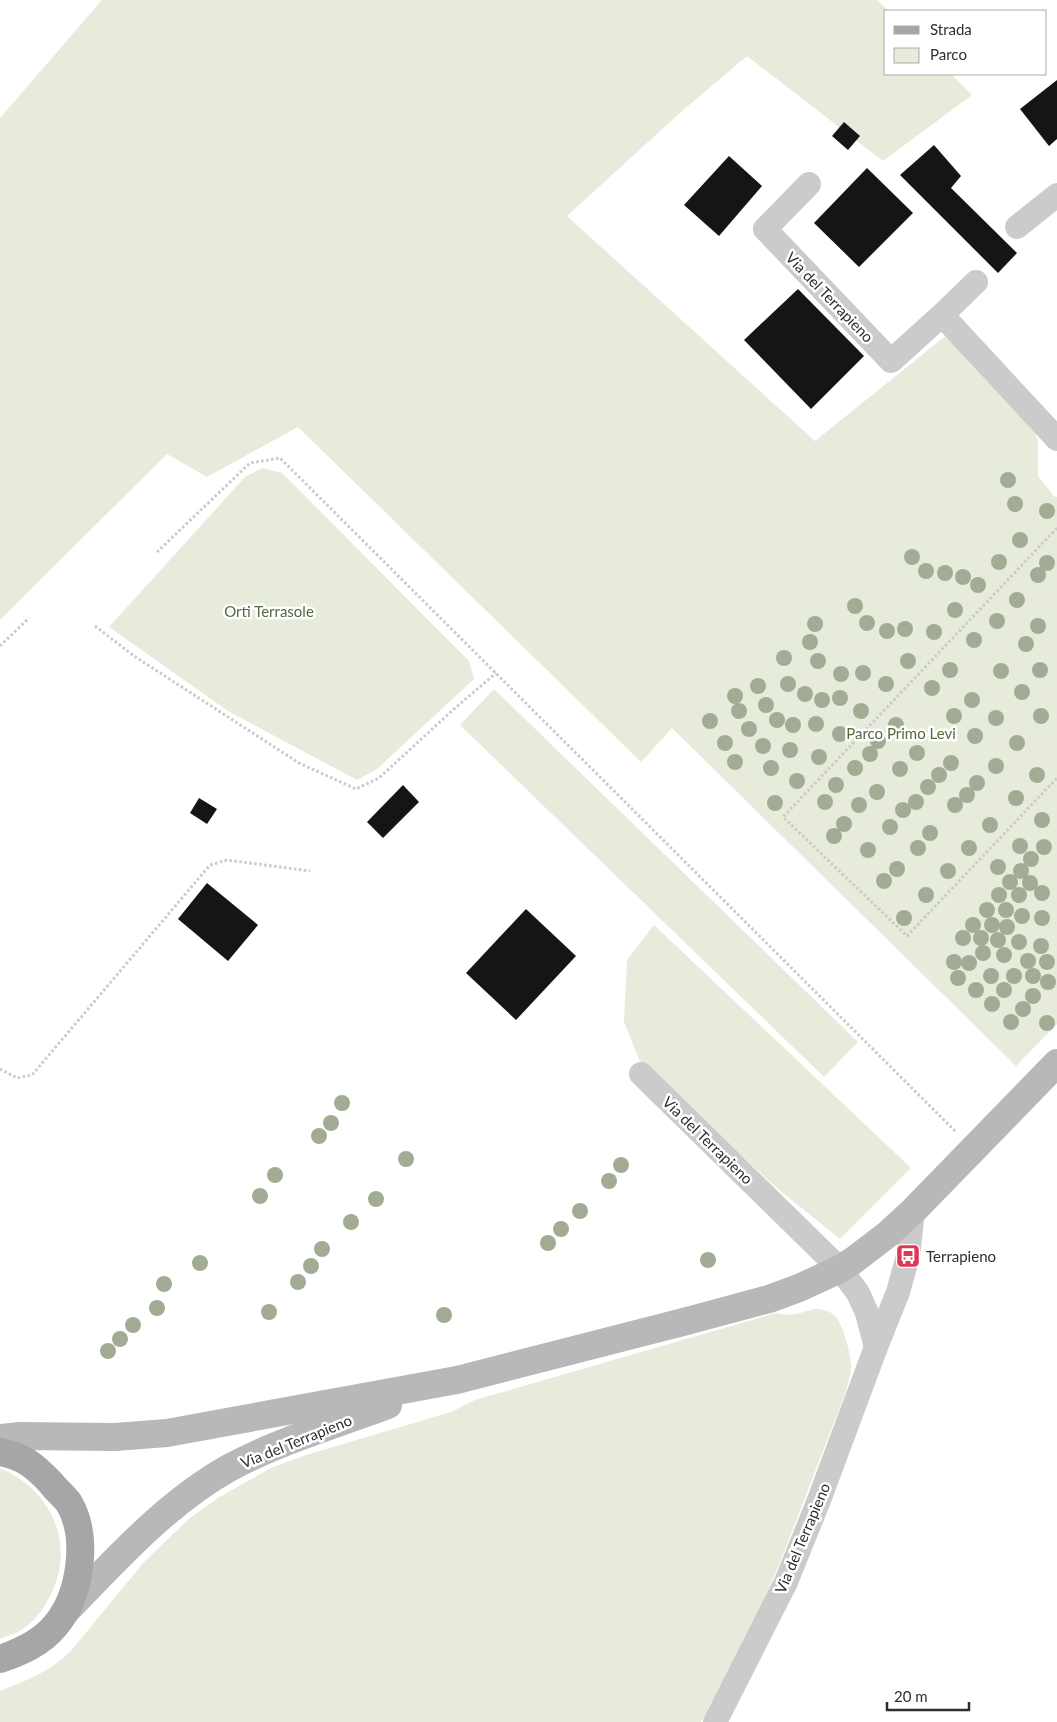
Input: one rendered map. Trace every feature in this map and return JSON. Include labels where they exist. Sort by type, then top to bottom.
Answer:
[{"type":"main road","points":[[0,1452],[26,1460],[42,1473],[68,1503],[78,1526],[81,1556],[76,1584],[64,1613],[55,1626],[35,1644],[0,1659]]},
{"type":"street","name":"Via del Terrapieno","points":[[809,184],[765,229],[892,361],[976,282]]},
{"type":"street","points":[[1017,227],[1057,195]]},
{"type":"street","points":[[942,314],[1057,439]]},
{"type":"street","name":"Via del Terrapieno","points":[[0,1438],[20,1436],[115,1437],[167,1432],[457,1380],[769,1299],[800,1288],[840,1269],[875,1244],[912,1211],[1057,1063]]},
{"type":"street","name":"Via del Terrapieno","points":[[640,1074],[840,1269],[858,1293],[864,1306],[876,1347]]},
{"type":"street","name":"Via del Terrapieno","points":[[715,1722],[786,1582],[823,1490],[898,1292],[908,1256],[912,1211]]},
{"type":"street","name":"Via del Terrapieno","points":[[64,1613],[161,1517],[194,1491],[228,1469],[254,1455],[457,1380]]},
{"type":"path","points":[[157,552],[250,463],[280,458],[974,1148]]},
{"type":"path","points":[[1057,528],[783,817],[907,936],[1057,778]]},
{"type":"path","points":[[0,646],[29,618]]},
{"type":"path","points":[[95,626],[134,656],[299,762],[356,788],[379,778],[496,673]]},
{"type":"path","points":[[0,1069],[17,1078],[32,1076],[210,865],[227,860],[310,870]]},
{"type":"green space","name":"Parco Primo Levi","points":[[102,0],[877,0],[888,10],[884,10],[884,75],[952,75],[972,95],[883,161],[747,56],[682,111],[567,216],[815,441],[948,334],[1025,412],[1038,440],[1038,476],[1054,496],[1057,497],[1057,1024],[1016,1066],[672,728],[641,762],[298,427],[207,477],[167,454],[0,620],[0,118]]},
{"type":"green space","name":"Orti Terrasole","points":[[262,468],[282,473],[469,661],[474,679],[377,769],[357,780],[228,711],[109,627],[245,477]]},
{"type":"green space","points":[[494,689],[858,1042],[824,1077],[460,725]]},
{"type":"green space","points":[[654,925],[911,1168],[840,1239],[778,1189],[641,1064],[624,1022],[627,960]]},
{"type":"green space","points":[[814,1309],[824,1310],[833,1314],[840,1323],[850,1356],[849,1381],[766,1595],[701,1722],[0,1722],[0,1691],[37,1675],[62,1659],[70,1652],[144,1562],[190,1518],[218,1498],[271,1468],[306,1455],[451,1412],[475,1400],[776,1313],[790,1315]]},
{"type":"green space","points":[[0,1468],[18,1478],[34,1491],[46,1506],[55,1522],[60,1540],[61,1559],[57,1578],[49,1598],[40,1613],[23,1629],[0,1639]]},
{"type":"building","points":[[1057,80],[1057,139],[1049,146],[1020,109]]},
{"type":"building","points":[[844,122],[860,136],[848,150],[832,136]]},
{"type":"building","points":[[934,145],[961,176],[951,188],[1017,253],[998,273],[900,175]]},
{"type":"building","points":[[729,156],[762,186],[719,236],[684,205]]},
{"type":"building","points":[[867,168],[913,213],[859,267],[814,223]]},
{"type":"building","points":[[798,289],[864,356],[811,409],[744,340]]},
{"type":"building","points":[[403,785],[419,802],[383,838],[367,822]]},
{"type":"building","points":[[199,798],[217,809],[207,824],[190,813]]},
{"type":"building","points":[[207,883],[258,925],[228,961],[178,919]]},
{"type":"building","points":[[526,909],[576,956],[516,1020],[466,973]]},
{"type":"place","name":"Terrapieno","points":[[908,1256]]}]
